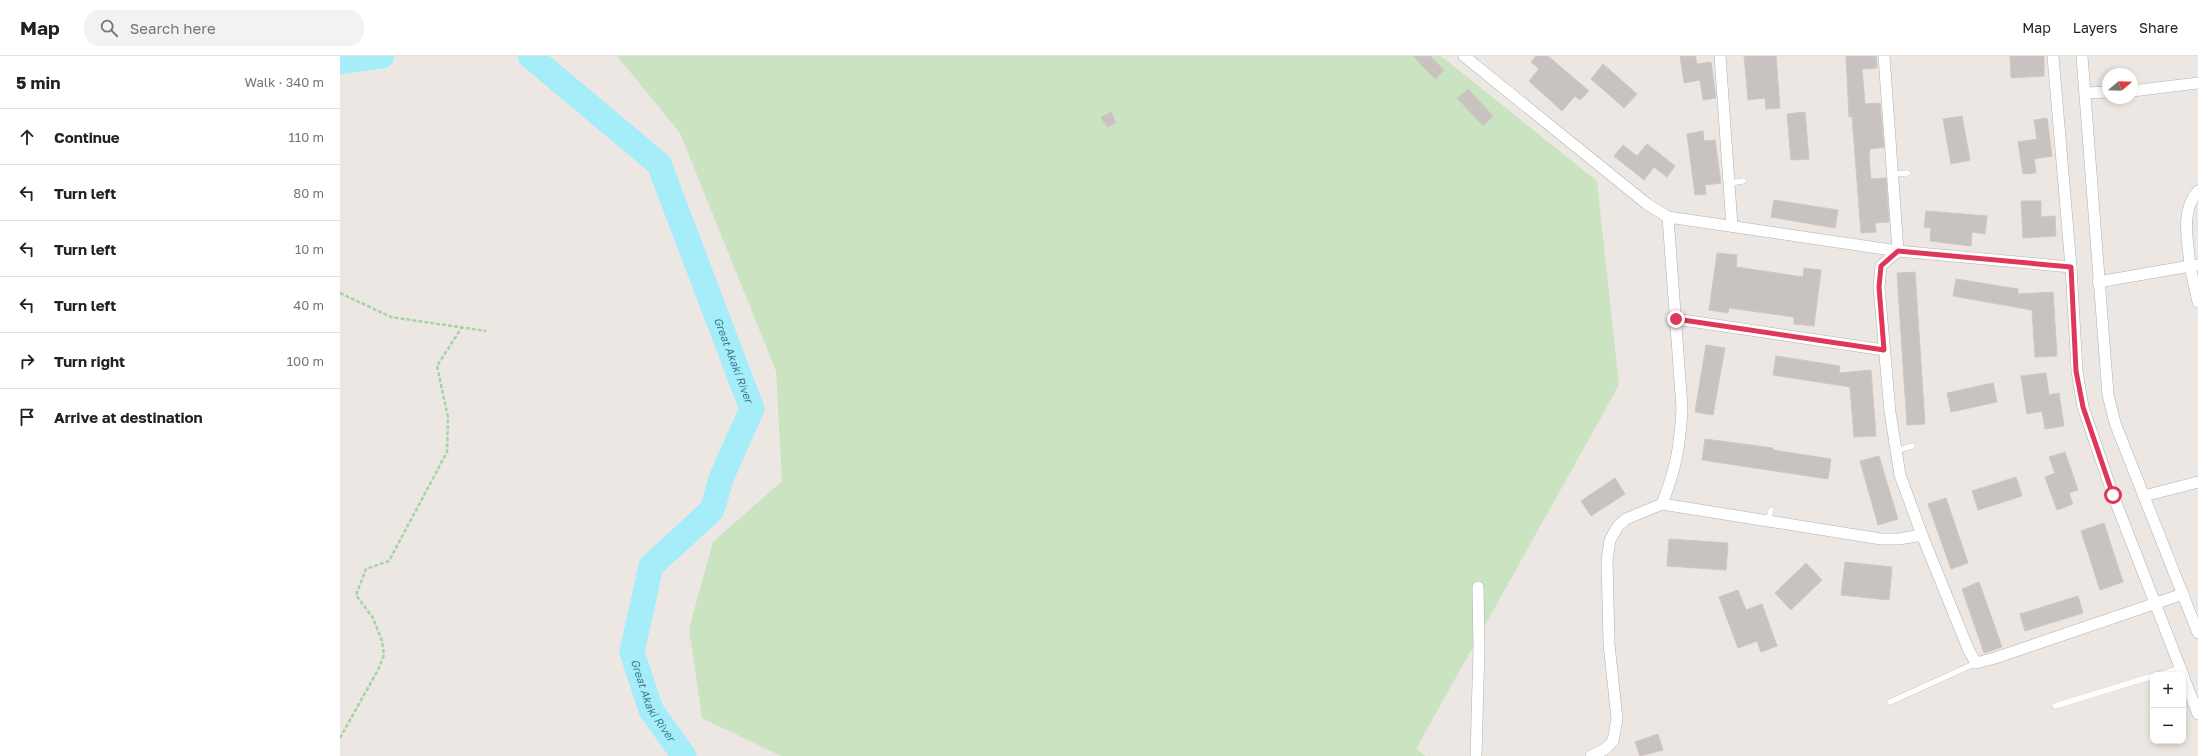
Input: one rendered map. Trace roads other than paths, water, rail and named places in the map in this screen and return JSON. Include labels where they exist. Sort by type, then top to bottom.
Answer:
[{"type":"street","points":[[1464,56],[1647,204],[1668,217],[1898,251],[2071,267]]},
{"type":"street","points":[[1720,56],[1732,226]]},
{"type":"street","points":[[1884,56],[1894,174],[1898,251]]},
{"type":"street","points":[[2053,56],[2071,267],[2076,371],[2083,407],[2113,495],[2182,672]]},
{"type":"street","points":[[2082,56],[2098,282],[2108,395],[2115,423],[2198,633]]},
{"type":"street","points":[[2138,90],[2198,83]]},
{"type":"street","points":[[2085,93],[2102,92]]},
{"type":"street","points":[[2198,191],[2191,199],[2187,212],[2198,302]]},
{"type":"street","points":[[1662,504],[1675,469],[1681,440],[1682,408],[1668,217]]},
{"type":"street","points":[[1898,251],[1881,266],[1879,287],[1890,412],[1900,475],[1922,535],[1969,651],[1976,662],[1995,658],[2183,594]]},
{"type":"street","points":[[2098,282],[2194,265]]},
{"type":"street","points":[[1676,319],[1884,350]]},
{"type":"street","points":[[2144,496],[2198,482]]},
{"type":"street","points":[[1591,756],[1605,749],[1613,741],[1617,719],[1609,644],[1607,560],[1610,540],[1618,526],[1626,519],[1662,504],[1770,515],[1881,539],[1898,539],[1922,535]]},
{"type":"street","points":[[1476,756],[1479,648],[1478,587]]},
{"type":"street","points":[[2186,683],[2198,714]]},
{"type":"lane","points":[[1894,174],[1908,173]]},
{"type":"lane","points":[[1729,183],[1743,181]]},
{"type":"lane","points":[[1896,450],[1912,446]]},
{"type":"lane","points":[[1890,702],[1976,662]]},
{"type":"lane","points":[[2055,706],[2150,677]]},
{"type":"waterway","name":"Great Akaki River","points":[[340,62],[382,56]]},
{"type":"waterway","name":"Great Akaki River","points":[[530,56],[659,164],[752,409],[722,476],[712,510],[651,566],[632,652],[651,710],[684,756]]}]
